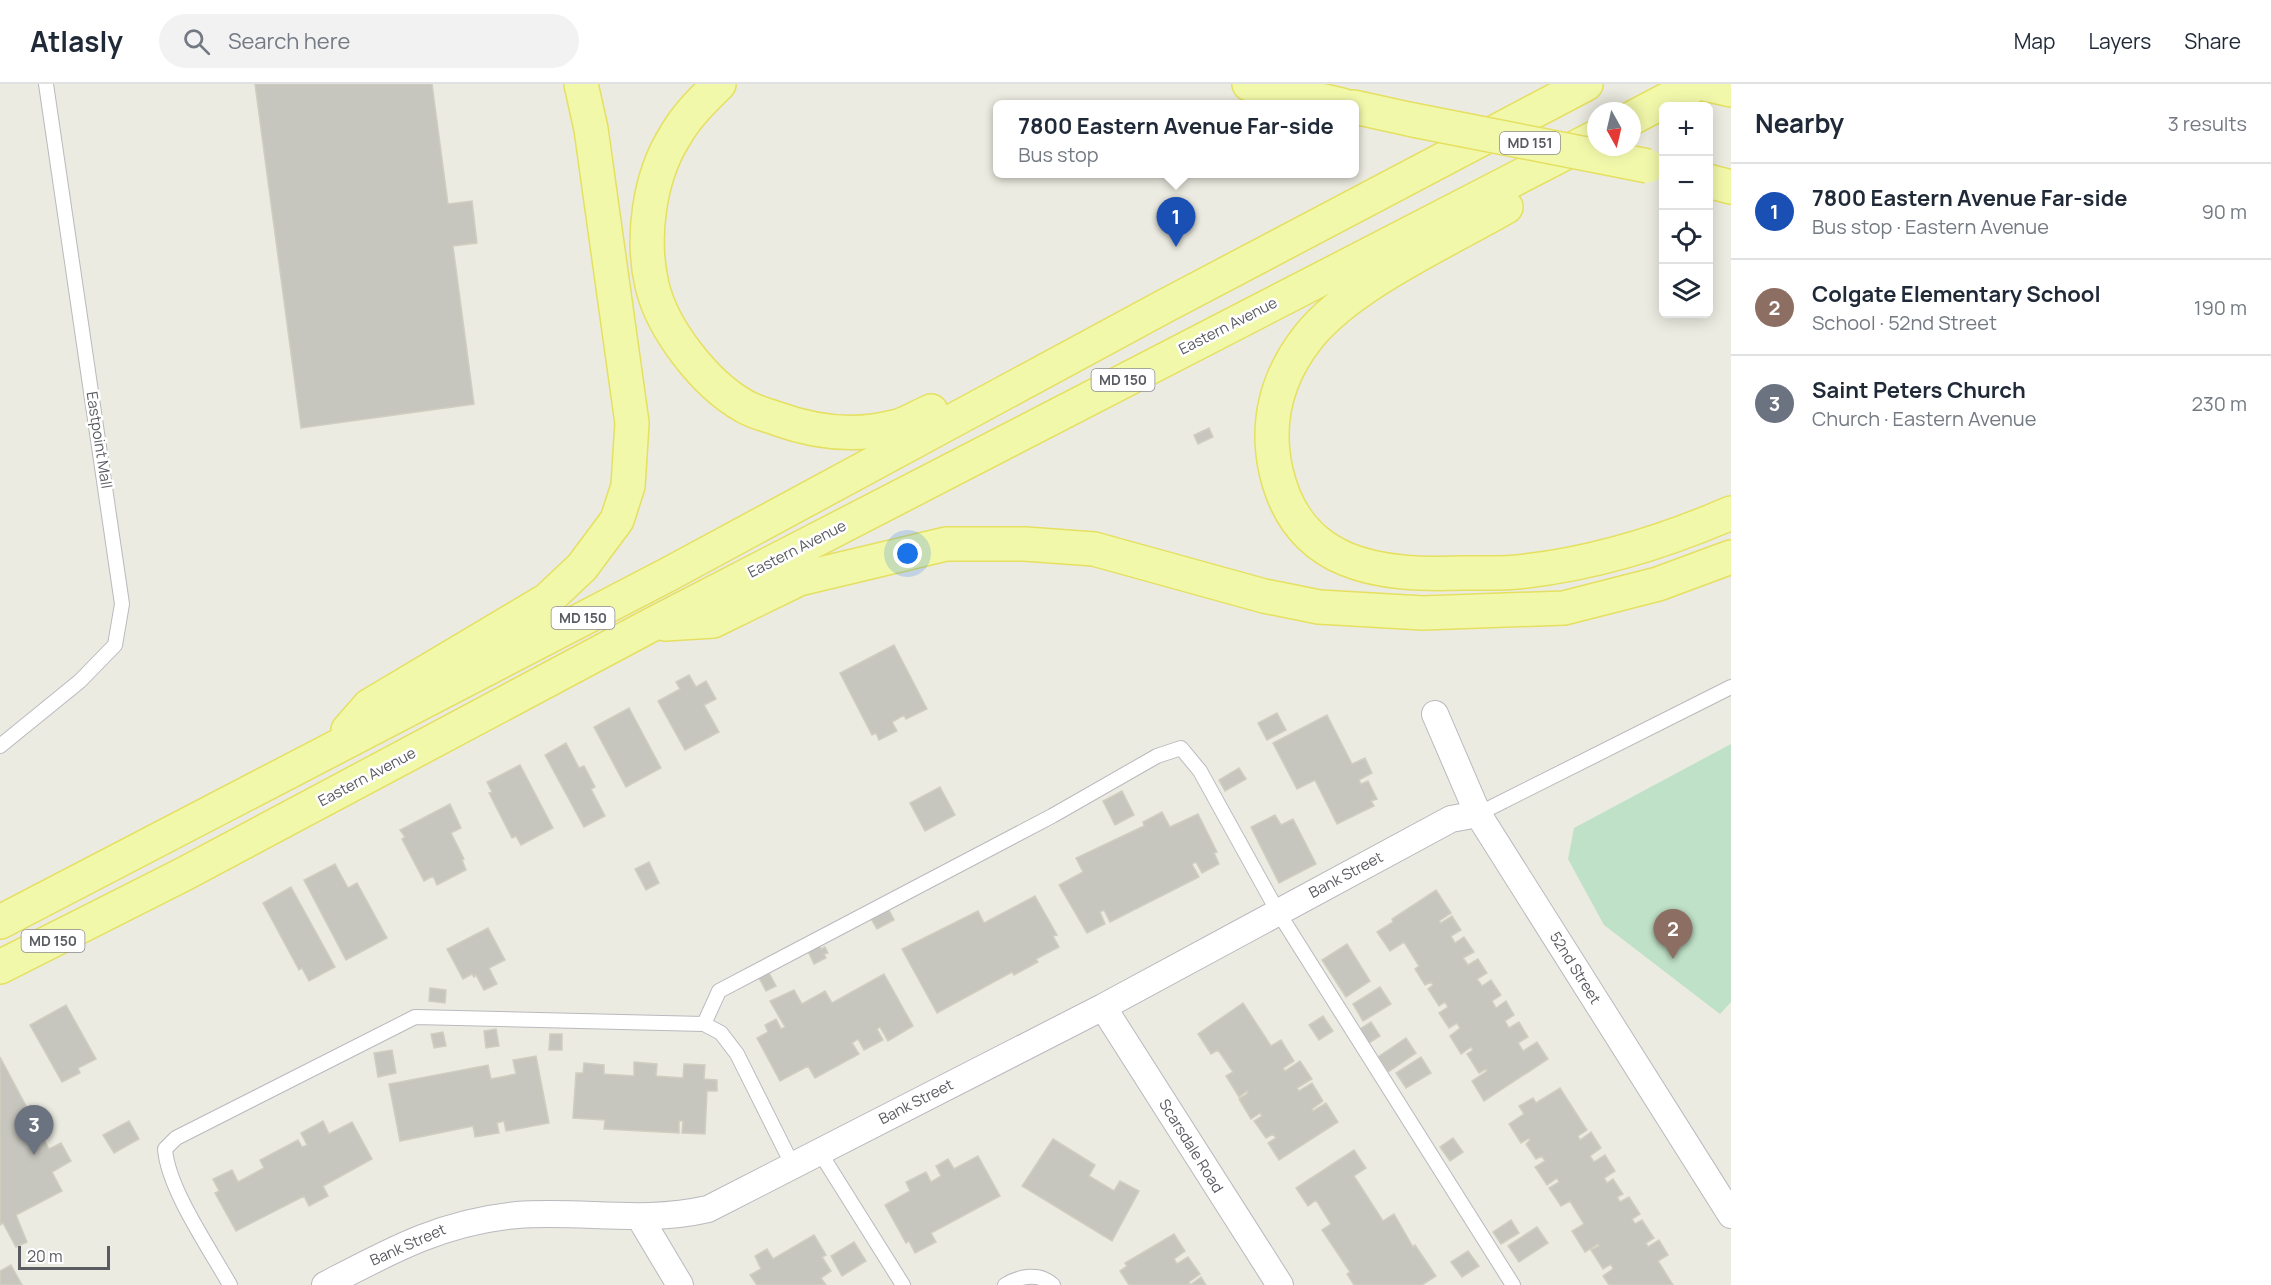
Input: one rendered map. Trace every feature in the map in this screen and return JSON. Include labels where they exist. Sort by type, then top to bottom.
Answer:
[{"type":"main road","points":[[329,752],[369,705],[547,600],[582,567],[617,520],[628,486],[632,423],[591,129],[581,84]]},
{"type":"main road","points":[[719,84],[699,103],[674,136],[657,178],[647,229],[652,286],[671,329],[697,368],[744,406],[791,423],[828,433],[894,428],[1163,307]]},
{"type":"main road","points":[[1249,84],[1320,100]]},
{"type":"main road","name":"MD 150","points":[[0,922],[669,574],[1163,307],[1586,84]]},
{"type":"main road","points":[[1641,113],[1697,84]]},
{"type":"main road","points":[[1704,84],[1731,90]]},
{"type":"main road","points":[[1641,118],[1665,101]]},
{"type":"main road","name":"MD 151","points":[[1359,108],[1656,168]]},
{"type":"main road","name":"Eastern Avenue","points":[[0,967],[184,874],[651,625],[1587,142]]},
{"type":"main road","points":[[1587,154],[1520,199],[1361,289],[1310,335],[1287,370],[1275,400],[1270,428],[1281,493],[1303,531],[1338,556],[1376,570],[1420,574],[1526,571],[1625,551],[1688,532],[1731,513]]},
{"type":"main road","points":[[1713,179],[1731,181]]},
{"type":"main road","points":[[1713,181],[1731,187]]},
{"type":"main road","points":[[651,625],[713,621],[799,579],[946,544],[1025,544],[1094,549],[1264,596],[1319,607],[1423,613],[1564,608],[1658,584],[1731,557]]},
{"type":"street","name":"52nd Street","points":[[1435,714],[1478,814],[1731,1215]]},
{"type":"street","name":"Bank Street","points":[[325,1285],[407,1242],[449,1226],[518,1215],[640,1218],[676,1216],[708,1209],[792,1164],[1103,1007],[1451,819],[1478,814]]},
{"type":"street","name":"Scarsdale Road","points":[[1103,1007],[1280,1285]]},
{"type":"street","points":[[640,1218],[680,1285]]},
{"type":"lane","name":"Eastpoint Mall","points":[[0,746],[80,681],[115,645],[122,604],[46,84]]},
{"type":"lane","points":[[1478,814],[1731,687]]},
{"type":"lane","points":[[704,1024],[719,991],[1052,816],[1157,756],[1181,748],[1209,786],[1278,912],[1513,1285]]},
{"type":"lane","points":[[230,1285],[182,1198],[166,1163],[165,1149],[176,1138],[415,1017],[704,1024],[721,1033],[737,1054],[792,1164]]},
{"type":"lane","points":[[819,1151],[903,1285]]},
{"type":"lane","points":[[1005,1285],[1016,1279],[1034,1276],[1053,1285]]},
{"type":"green space","points":[[1731,744],[1731,1002],[1720,1014],[1604,925],[1568,859],[1574,828]]},
{"type":"building","points":[[255,84],[432,84],[448,204],[472,201],[477,243],[453,246],[474,404],[301,428]]},
{"type":"building","points":[[1209,428],[1213,437],[1198,444],[1194,435]]},
{"type":"building","points":[[894,645],[927,709],[906,719],[904,715],[892,722],[897,731],[879,740],[876,733],[872,735],[840,673]]},
{"type":"building","points":[[689,675],[696,687],[706,681],[716,699],[704,705],[719,732],[685,750],[658,701],[680,689],[676,682]]},
{"type":"building","points":[[629,708],[661,768],[626,787],[594,727]]},
{"type":"building","points":[[1277,713],[1286,730],[1267,740],[1258,723]]},
{"type":"building","points":[[1327,715],[1352,764],[1365,758],[1372,773],[1359,780],[1361,784],[1368,781],[1377,799],[1371,801],[1374,806],[1337,824],[1315,780],[1297,789],[1273,743]]},
{"type":"building","points":[[566,743],[579,768],[584,766],[595,787],[591,789],[605,816],[584,827],[545,755]]},
{"type":"building","points":[[520,765],[553,828],[521,845],[516,836],[512,838],[489,793],[492,792],[487,782]]},
{"type":"building","points":[[1239,768],[1246,779],[1225,791],[1219,780]]},
{"type":"building","points":[[940,787],[955,815],[925,831],[910,803]]},
{"type":"building","points":[[1122,791],[1134,815],[1115,825],[1103,801]]},
{"type":"building","points":[[450,804],[461,828],[451,833],[464,859],[462,860],[466,870],[437,885],[433,876],[424,881],[402,839],[405,837],[400,830]]},
{"type":"building","points":[[1162,812],[1170,827],[1198,814],[1217,852],[1214,853],[1219,864],[1202,873],[1196,862],[1192,864],[1199,877],[1110,922],[1104,910],[1100,912],[1105,924],[1087,933],[1059,885],[1083,872],[1076,858],[1144,826],[1143,822]]},
{"type":"building","points":[[1275,815],[1281,825],[1293,819],[1316,864],[1279,883],[1251,827]]},
{"type":"building","points":[[649,862],[659,883],[646,890],[635,869]]},
{"type":"building","points":[[335,864],[348,888],[357,883],[387,938],[346,960],[304,880]]},
{"type":"building","points":[[291,887],[335,967],[309,981],[302,968],[299,970],[263,903]]},
{"type":"building","points":[[1436,890],[1451,913],[1439,921],[1441,923],[1452,916],[1461,930],[1451,936],[1455,943],[1464,937],[1474,952],[1463,958],[1468,965],[1478,959],[1487,973],[1477,979],[1482,986],[1491,980],[1501,995],[1492,1001],[1496,1008],[1506,1001],[1514,1015],[1505,1021],[1509,1028],[1519,1022],[1528,1037],[1518,1043],[1523,1051],[1537,1042],[1548,1059],[1484,1101],[1472,1081],[1487,1071],[1486,1069],[1479,1073],[1467,1054],[1473,1050],[1471,1047],[1461,1054],[1450,1036],[1460,1028],[1457,1023],[1449,1028],[1439,1013],[1448,1007],[1445,1002],[1439,1006],[1428,989],[1433,985],[1431,982],[1425,985],[1415,969],[1419,966],[1404,942],[1390,951],[1377,932],[1393,922],[1392,919]]},
{"type":"building","points":[[1035,896],[1057,935],[1053,936],[1059,947],[1036,959],[1038,962],[1014,975],[1012,972],[937,1013],[902,949],[978,911],[984,923]]},
{"type":"building","points":[[888,908],[894,920],[877,929],[870,917]]},
{"type":"building","points":[[488,928],[505,960],[489,968],[497,984],[484,990],[476,975],[474,977],[472,974],[463,979],[447,949]]},
{"type":"building","points":[[1347,944],[1370,981],[1346,997],[1322,960]]},
{"type":"building","points":[[819,945],[821,949],[825,947],[828,953],[824,954],[826,958],[814,964],[808,951]]},
{"type":"building","points":[[768,971],[776,986],[766,991],[758,976]]},
{"type":"building","points":[[884,974],[913,1026],[888,1041],[880,1027],[877,1029],[883,1040],[864,1050],[858,1039],[852,1043],[859,1054],[815,1078],[808,1066],[780,1081],[757,1038],[768,1032],[765,1025],[776,1019],[781,1029],[785,1027],[770,1001],[794,990],[802,1004],[825,991],[832,1003]]},
{"type":"building","points":[[1380,987],[1391,1004],[1363,1021],[1353,1004]]},
{"type":"building","points":[[430,988],[446,990],[445,1003],[429,1001]]},
{"type":"building","points":[[1243,1003],[1271,1046],[1281,1040],[1294,1061],[1283,1068],[1285,1071],[1300,1061],[1312,1079],[1297,1088],[1299,1091],[1312,1083],[1323,1101],[1312,1109],[1313,1111],[1326,1103],[1338,1122],[1279,1160],[1268,1143],[1276,1138],[1273,1134],[1266,1138],[1254,1121],[1262,1116],[1260,1113],[1251,1119],[1239,1099],[1248,1093],[1247,1091],[1239,1097],[1226,1076],[1233,1072],[1218,1050],[1211,1054],[1198,1034]]},
{"type":"building","points":[[66,1005],[96,1059],[78,1068],[80,1073],[62,1082],[30,1025]]},
{"type":"building","points":[[1323,1016],[1333,1031],[1319,1040],[1309,1025]]},
{"type":"building","points":[[1371,1022],[1380,1036],[1369,1043],[1360,1029]]},
{"type":"building","points":[[496,1029],[499,1046],[486,1048],[484,1031]]},
{"type":"building","points":[[443,1032],[446,1046],[434,1048],[431,1034]]},
{"type":"building","points":[[550,1034],[562,1034],[562,1050],[549,1050]]},
{"type":"building","points":[[1406,1038],[1416,1053],[1388,1072],[1378,1057]]},
{"type":"building","points":[[392,1050],[396,1073],[378,1077],[374,1053]]},
{"type":"building","points":[[536,1056],[549,1123],[506,1131],[504,1121],[497,1123],[499,1133],[475,1137],[473,1126],[400,1141],[389,1084],[488,1065],[491,1079],[516,1074],[513,1060]]},
{"type":"building","points":[[0,1057],[49,1149],[61,1143],[71,1161],[52,1172],[62,1191],[16,1215],[27,1242],[16,1247],[3,1223],[0,1225]]},
{"type":"building","points":[[1421,1057],[1431,1073],[1406,1088],[1396,1073]]},
{"type":"building","points":[[634,1062],[657,1064],[656,1076],[683,1078],[684,1064],[705,1065],[704,1079],[717,1080],[717,1091],[707,1091],[705,1134],[682,1133],[683,1121],[679,1121],[679,1133],[604,1129],[605,1120],[573,1118],[576,1073],[583,1073],[584,1063],[604,1065],[604,1074],[634,1076]]},
{"type":"building","points":[[1560,1088],[1587,1130],[1578,1136],[1580,1140],[1591,1132],[1601,1148],[1590,1156],[1594,1162],[1605,1155],[1615,1171],[1604,1178],[1607,1183],[1613,1179],[1623,1194],[1617,1197],[1620,1202],[1629,1197],[1640,1214],[1632,1219],[1635,1224],[1642,1220],[1654,1238],[1646,1243],[1648,1247],[1659,1240],[1668,1255],[1658,1261],[1673,1285],[1609,1285],[1603,1276],[1613,1269],[1611,1264],[1603,1269],[1591,1250],[1599,1246],[1598,1244],[1585,1252],[1572,1231],[1584,1224],[1570,1201],[1561,1206],[1549,1188],[1559,1182],[1557,1178],[1547,1185],[1535,1167],[1545,1161],[1542,1156],[1536,1159],[1526,1144],[1529,1138],[1521,1143],[1509,1124],[1524,1114],[1519,1106],[1533,1098],[1536,1103]]},
{"type":"building","points":[[129,1121],[139,1139],[114,1153],[103,1135]]},
{"type":"building","points":[[323,1121],[329,1134],[352,1122],[372,1159],[323,1186],[328,1196],[309,1206],[304,1196],[236,1231],[215,1193],[219,1191],[213,1179],[232,1170],[238,1182],[264,1168],[260,1160],[298,1140],[302,1147],[307,1145],[301,1133]]},
{"type":"building","points":[[1453,1138],[1463,1152],[1450,1161],[1440,1147]]},
{"type":"building","points":[[1053,1139],[1095,1165],[1089,1176],[1114,1191],[1120,1181],[1139,1191],[1112,1241],[1022,1186]]},
{"type":"building","points":[[1354,1150],[1366,1168],[1354,1176],[1383,1221],[1394,1214],[1413,1247],[1415,1245],[1436,1276],[1422,1285],[1354,1285],[1347,1274],[1350,1272],[1322,1230],[1331,1224],[1316,1200],[1308,1206],[1296,1188]]},
{"type":"building","points":[[978,1156],[1000,1196],[931,1233],[936,1242],[915,1253],[909,1241],[906,1243],[885,1205],[910,1191],[906,1182],[926,1172],[931,1182],[941,1176],[936,1166],[948,1159],[954,1169]]},
{"type":"building","points":[[1511,1220],[1519,1233],[1501,1244],[1493,1232]]},
{"type":"building","points":[[1537,1227],[1548,1243],[1519,1262],[1508,1246]]},
{"type":"building","points":[[1174,1234],[1185,1251],[1174,1259],[1177,1264],[1188,1257],[1200,1274],[1189,1282],[1190,1285],[1129,1285],[1120,1271],[1127,1266],[1125,1263]]},
{"type":"building","points":[[814,1235],[826,1255],[822,1257],[831,1271],[821,1278],[826,1285],[757,1285],[750,1275],[761,1269],[755,1256],[767,1249],[773,1259]]},
{"type":"building","points":[[854,1242],[866,1261],[842,1276],[831,1256]]},
{"type":"building","points":[[1468,1251],[1479,1266],[1462,1277],[1451,1262]]},
{"type":"building","points":[[11,1265],[22,1285],[0,1285],[0,1271]]},
{"type":"building","points":[[1201,1277],[1206,1285],[1190,1285]]},
{"type":"place","name":"7800 Eastern Avenue Far-side","points":[[1176,247]]},
{"type":"place","name":"Colgate Elementary School","points":[[1673,959]]},
{"type":"place","name":"Saint Peters Church","points":[[34,1155]]}]
